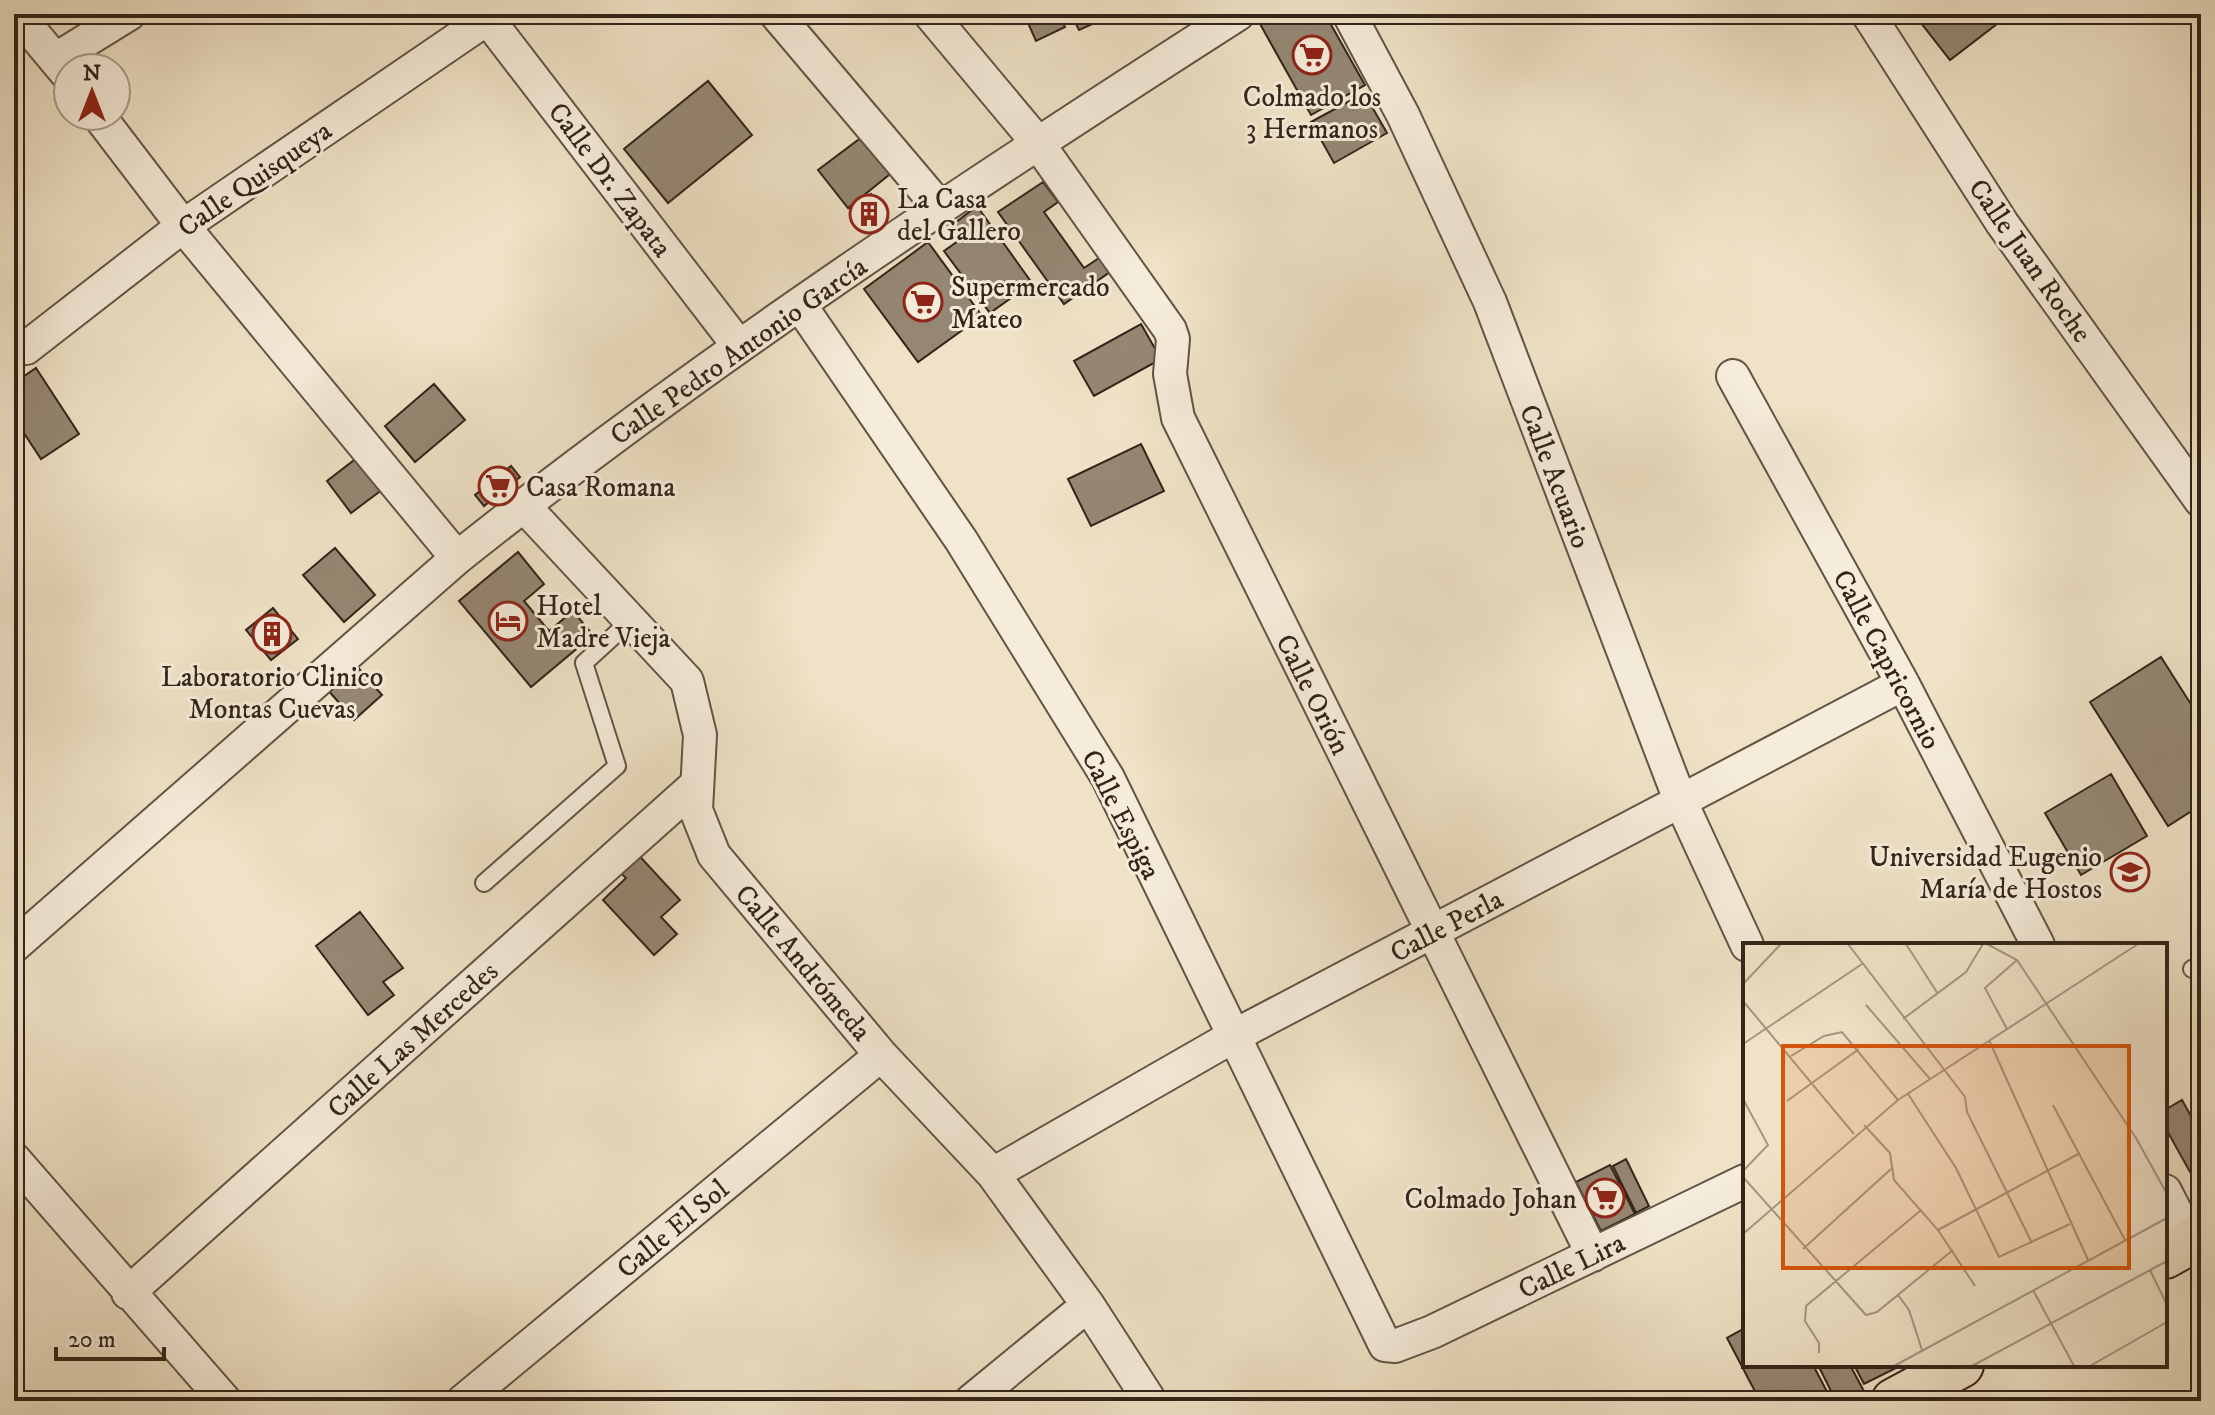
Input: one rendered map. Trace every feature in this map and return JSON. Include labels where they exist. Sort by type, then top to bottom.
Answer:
[{"type":"main road","points":[[1894,1401],[1955,1367]]},
{"type":"street","points":[[17,14],[52,55]]},
{"type":"street","points":[[81,52],[129,14]]},
{"type":"street","points":[[776,14],[941,209]]},
{"type":"street","name":"Calle Orión","points":[[930,14],[1037,142],[1170,330],[1170,374],[1178,418],[1593,1255]]},
{"type":"street","name":"Calle Pedro Antonio García","points":[[14,946],[457,558],[523,505],[738,345],[1037,142],[1238,14]]},
{"type":"street","name":"Calle Acuario","points":[[1349,14],[1403,115],[1490,302],[1680,800],[1746,943]]},
{"type":"street","name":"Calle Juan Roche","points":[[1868,14],[2002,223],[2201,501]]},
{"type":"street","name":"Calle Quisqueya","points":[[26,348],[183,226],[486,16]]},
{"type":"street","name":"Calle Dr. Zapata","points":[[486,16],[738,345]]},
{"type":"street","points":[[111,132],[183,226],[457,558]]},
{"type":"street","name":"Calle Espiga","points":[[800,305],[961,540],[1108,778],[1367,1314],[1385,1345],[1395,1346]]},
{"type":"street","name":"Calle Capricornio","points":[[1733,376],[1903,684],[2037,943]]},
{"type":"street","name":"Calle Andrómeda","points":[[523,505],[687,681],[700,735],[696,810],[714,855],[881,1055],[993,1174],[1088,1305],[1150,1401]]},
{"type":"street","name":"Calle Perla","points":[[993,1174],[1232,1037],[1903,684]]},
{"type":"street","name":"Calle Las Mercedes","points":[[128,1293],[696,785]]},
{"type":"street","name":"Calle El Sol","points":[[463,1401],[881,1055]]},
{"type":"street","points":[[14,1159],[225,1401]]},
{"type":"street","name":"Calle Lira","points":[[1395,1346],[1743,1182]]},
{"type":"street","points":[[2167,1196],[2186,1244]]},
{"type":"street","points":[[971,1401],[1088,1305]]},
{"type":"lane","points":[[484,883],[617,766],[584,663],[630,621]]},
{"type":"building","points":[[1024,14],[1059,14],[1065,27],[1036,41]]},
{"type":"building","points":[[1071,14],[1115,14],[1079,30]]},
{"type":"building","name":"Colmado los 3 Hermanos","points":[[1278,14],[1325,14],[1365,85],[1311,115],[1260,24]]},
{"type":"building","points":[[1914,14],[2010,14],[1950,60]]},
{"type":"building","points":[[708,81],[752,135],[668,203],[624,149]]},
{"type":"building","points":[[1364,93],[1387,133],[1334,163],[1311,122]]},
{"type":"building","points":[[866,134],[895,170],[848,208],[818,170]]},
{"type":"building","points":[[1043,182],[1058,202],[1044,212],[1084,268],[1099,258],[1110,272],[1064,304],[998,212]]},
{"type":"building","name":"La Casa del Gallero","points":[[871,194],[888,218],[869,233],[850,209]]},
{"type":"building","points":[[977,206],[1032,283],[990,313],[944,251],[965,236],[955,223]]},
{"type":"building","name":"Supermercado Mateo","points":[[928,242],[982,316],[918,362],[864,289]]},
{"type":"building","points":[[1141,324],[1161,359],[1094,396],[1074,361]]},
{"type":"building","points":[[36,368],[79,434],[41,459],[14,418],[14,383]]},
{"type":"building","points":[[434,384],[465,420],[415,462],[385,426]]},
{"type":"building","points":[[1141,444],[1164,491],[1091,526],[1068,479]]},
{"type":"building","points":[[362,454],[387,486],[351,513],[327,481]]},
{"type":"building","name":"Casa Romana","points":[[511,466],[520,477],[484,506],[475,495]]},
{"type":"building","points":[[335,548],[375,595],[344,622],[303,575]]},
{"type":"building","name":"Hotel Madre Vieja","points":[[518,552],[544,584],[524,601],[549,631],[573,611],[593,635],[531,687],[459,601]]},
{"type":"building","name":"Laboratorio Clinico Montas Cuevas","points":[[273,608],[298,639],[271,660],[246,630]]},
{"type":"building","points":[[2161,657],[2201,720],[2201,805],[2168,826],[2090,702]]},
{"type":"building","points":[[355,664],[382,695],[354,720],[327,689]]},
{"type":"building","points":[[2111,774],[2147,836],[2081,875],[2045,813]]},
{"type":"building","points":[[633,849],[680,900],[661,917],[677,934],[654,955],[603,900],[626,878],[614,866]]},
{"type":"building","points":[[360,912],[403,968],[383,982],[394,995],[368,1015],[316,946]]},
{"type":"building","points":[[2182,1100],[2201,1134],[2201,1166],[2190,1172],[2167,1131],[2167,1109]]},
{"type":"building","points":[[1626,1159],[1649,1206],[1636,1213],[1613,1166]]},
{"type":"building","name":"Colmado Johan","points":[[1610,1165],[1635,1214],[1601,1231],[1576,1182]]},
{"type":"building","points":[[1743,1329],[1743,1367],[1814,1367],[1832,1401],[1760,1401],[1727,1338]]},
{"type":"building","points":[[1819,1367],[1851,1367],[1866,1395],[1853,1401],[1836,1401]]},
{"type":"building","points":[[1855,1367],[1898,1367],[1864,1384]]},
{"type":"place","name":"Colmado los 3 Hermanos","points":[[1312,55]]},
{"type":"place","name":"La Casa del Gallero","points":[[869,214]]},
{"type":"place","name":"Supermercado Mateo","points":[[923,302]]},
{"type":"place","name":"Casa Romana","points":[[498,486]]},
{"type":"place","name":"Hotel Madre Vieja","points":[[508,621]]},
{"type":"place","name":"Laboratorio Clinico Montas Cuevas","points":[[272,634]]},
{"type":"place","name":"Universidad Eugenio María de Hostos","points":[[2130,872]]},
{"type":"place","name":"Colmado Johan","points":[[1605,1198]]}]
